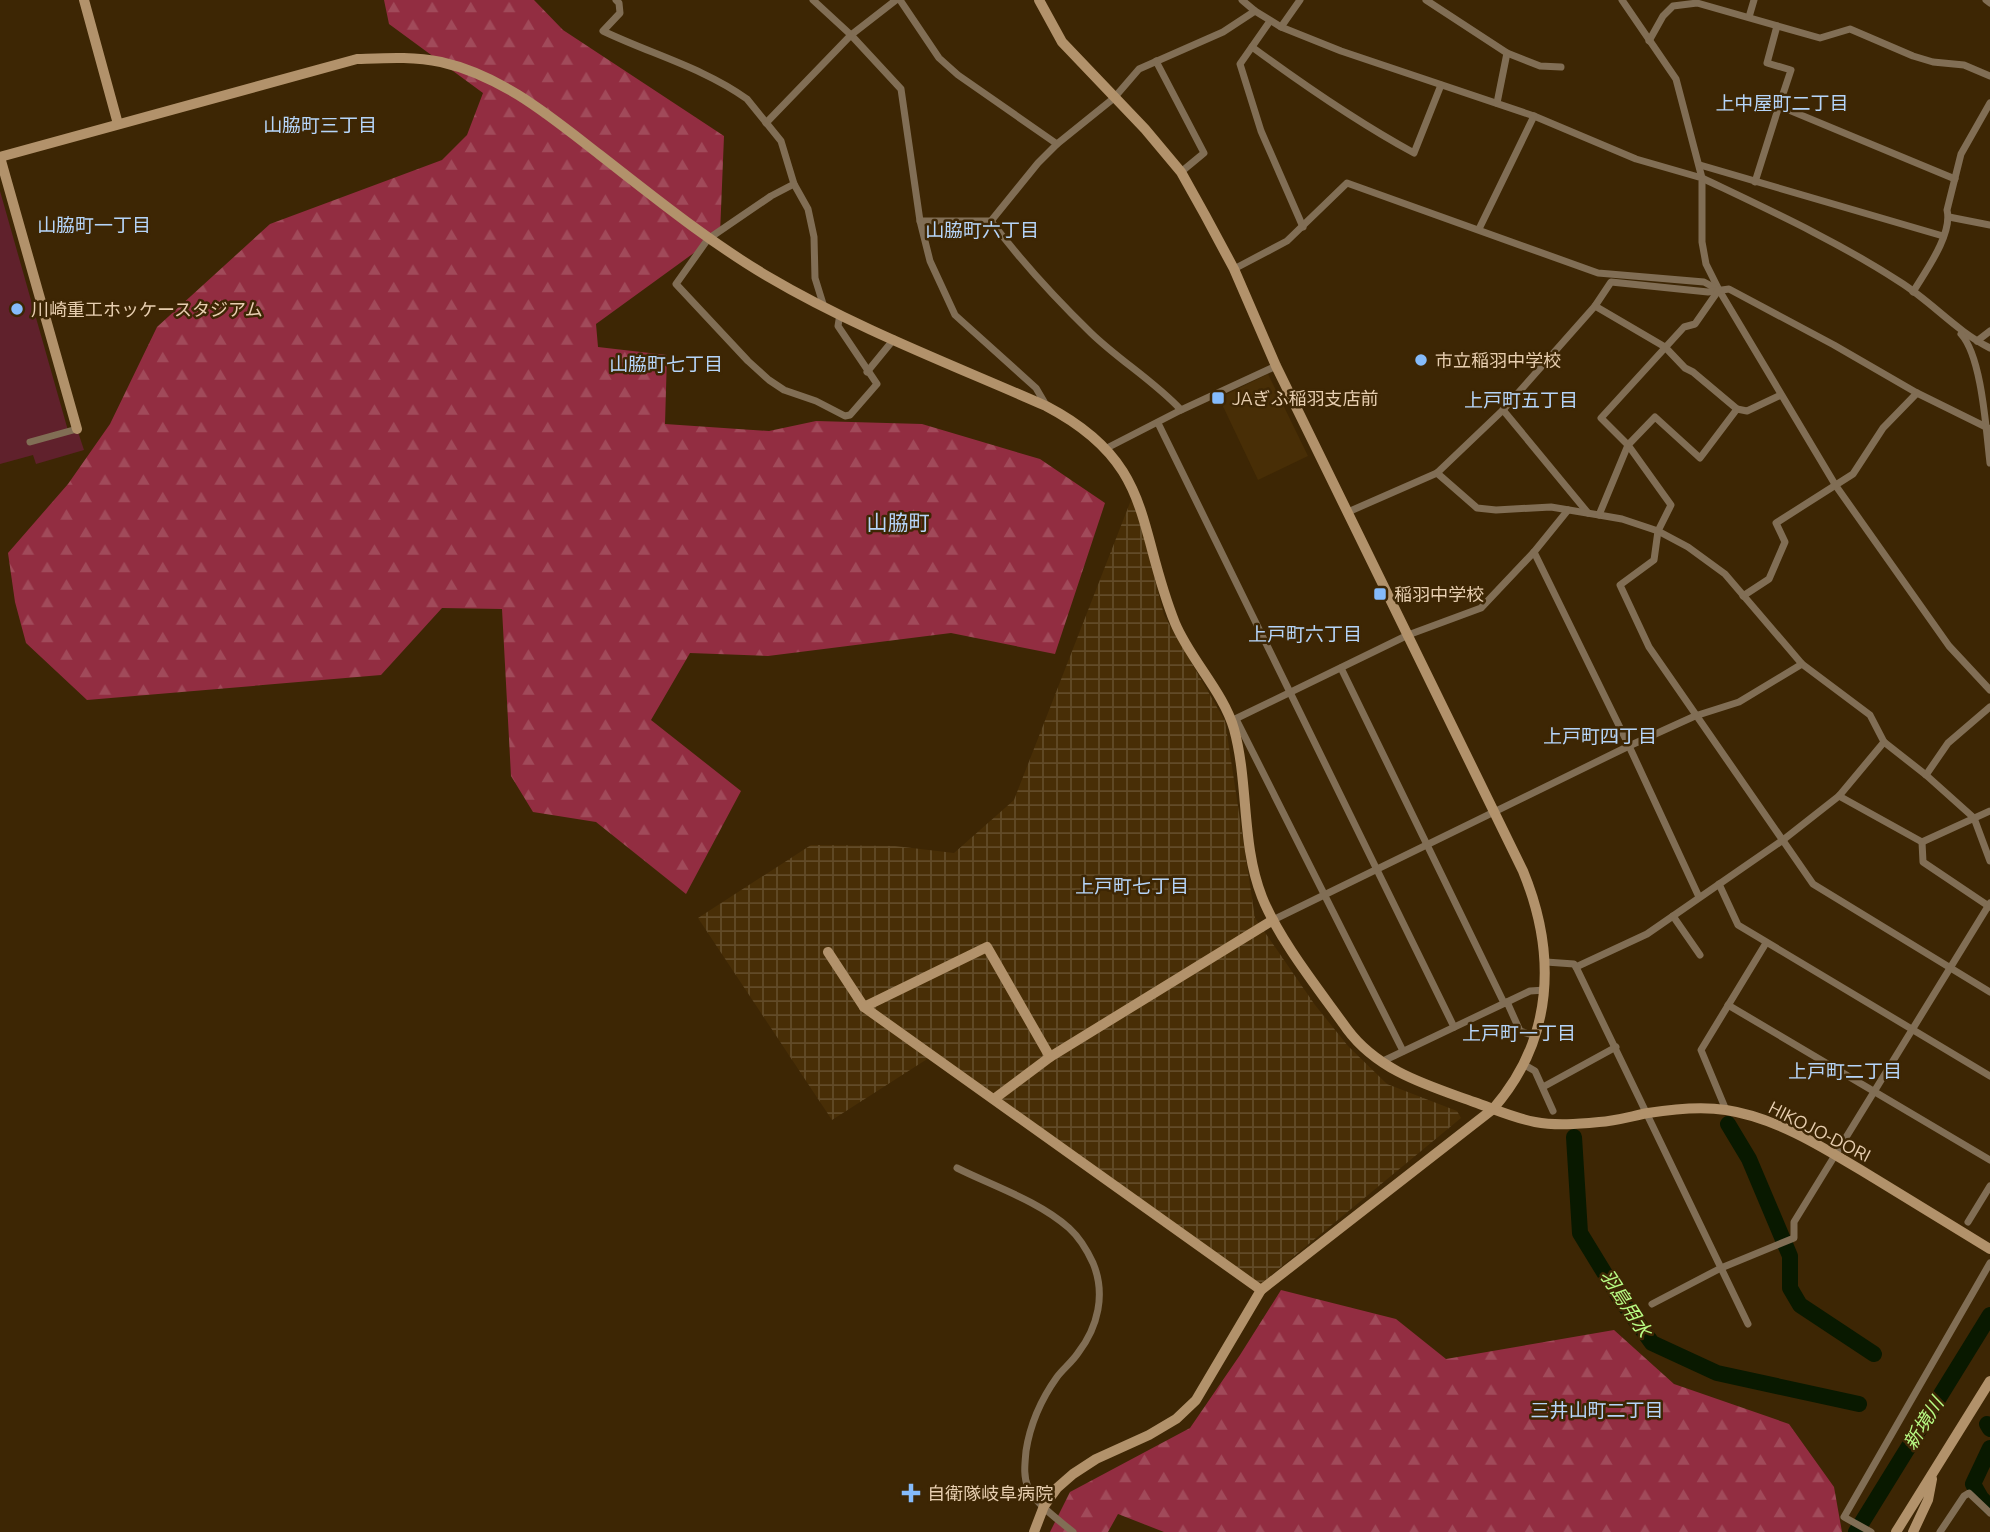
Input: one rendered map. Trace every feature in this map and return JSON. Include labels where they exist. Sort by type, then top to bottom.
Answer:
[{"type":"street","points":[[84,0],[118,124]]},
{"type":"street","points":[[616,0],[620,13],[603,31],[710,77],[740,94],[781,141],[794,184],[808,209],[814,237],[815,278],[824,307]]},
{"type":"street","points":[[813,0],[851,35],[901,89],[920,221],[930,261],[955,315],[1036,388],[1046,405]]},
{"type":"street","points":[[765,122],[851,35],[898,0],[939,58],[958,75],[1057,144]]},
{"type":"street","points":[[1034,1532],[1044,1506],[1057,1488],[1073,1474],[1176,1419],[1196,1399],[1261,1290],[1493,1109],[1523,1064],[1535,1036],[1545,990],[1546,962],[1544,938],[1536,905],[1523,871],[1276,366],[1234,269],[1181,172],[1145,129],[1062,42],[1039,0]]},
{"type":"street","points":[[1242,0],[1281,27],[1369,62],[1534,116],[1636,159],[1702,178],[1843,246],[1913,292],[1948,321],[1990,348]]},
{"type":"street","points":[[1281,27],[1300,0]]},
{"type":"street","points":[[1426,0],[1507,53],[1540,66],[1561,67]]},
{"type":"street","points":[[1622,0],[1676,79],[1700,165],[1702,243],[1706,264],[1718,290],[1836,486],[1949,646],[1990,690]]},
{"type":"street","points":[[1749,17],[1754,0]]},
{"type":"street","points":[[1986,0],[1990,3]]},
{"type":"street","points":[[1649,41],[1663,16],[1673,6],[1697,3],[1819,38],[1850,30],[1913,56],[1933,62],[1964,65],[1990,76]]},
{"type":"street","points":[[920,221],[991,221],[1057,144],[1114,98],[1139,69],[1223,32],[1255,11]]},
{"type":"street","points":[[1270,21],[1240,64],[1261,131],[1303,228]]},
{"type":"street","points":[[1755,182],[1791,70],[1767,63],[1777,26]]},
{"type":"street","points":[[1252,47],[1327,102],[1414,153],[1441,85]]},
{"type":"street","points":[[1497,103],[1507,53]]},
{"type":"street","name":"HIKOJO-DORI","points":[[77,429],[0,157],[357,59],[405,57],[442,62],[486,77],[515,92],[708,239],[766,276],[839,314],[1046,405],[1070,418],[1105,449],[1135,490],[1176,624],[1234,720],[1256,878],[1273,920],[1349,1032],[1380,1062],[1406,1077],[1535,1122],[1605,1122],[1681,1109],[1726,1110],[1773,1123],[1835,1155],[1990,1249]]},
{"type":"street","points":[[1156,61],[1205,153],[1181,172]]},
{"type":"street","points":[[1913,292],[1943,236],[1961,154],[1990,103]]},
{"type":"street","points":[[1779,106],[1955,179]]},
{"type":"street","points":[[1479,229],[1534,116]]},
{"type":"street","points":[[1700,165],[1943,236]]},
{"type":"street","points":[[1234,269],[1287,241],[1347,183],[1598,273],[1704,282],[1718,290]]},
{"type":"street","points":[[794,184],[771,196],[708,239],[676,284],[769,380],[784,390],[816,401],[845,416],[850,415],[877,384],[838,326],[839,314]]},
{"type":"street","points":[[1949,217],[1990,225]]},
{"type":"street","points":[[991,221],[1038,278],[1092,334],[1163,391],[1181,410]]},
{"type":"street","points":[[1348,512],[1437,473],[1503,410],[1595,306],[1611,282],[1708,292],[1729,289],[1917,393],[1988,428]]},
{"type":"street","points":[[1718,290],[1695,324],[1685,327],[1601,418],[1628,445],[1671,505],[1658,531],[1654,560],[1620,585],[1649,647],[1813,884],[1990,992]]},
{"type":"street","points":[[1595,306],[1665,347],[1685,368],[1737,410],[1747,411],[1781,395]]},
{"type":"street","points":[[1948,321],[1969,342],[1988,428],[1990,463]]},
{"type":"street","points":[[1977,341],[1990,331]]},
{"type":"street","points":[[867,372],[894,339]]},
{"type":"street","points":[[1105,449],[1276,366]]},
{"type":"street","points":[[1743,596],[1769,579],[1785,542],[1776,523],[1853,474],[1883,428],[1917,393]]},
{"type":"street","points":[[1503,410],[1588,513]]},
{"type":"street","points":[[1599,515],[1628,445],[1655,417],[1700,458],[1737,410]]},
{"type":"street","points":[[1158,423],[1454,1027]]},
{"type":"street","points":[[30,442],[77,429]]},
{"type":"street","points":[[1437,473],[1477,508],[1496,510],[1551,507],[1622,519],[1658,531],[1688,547],[1725,574],[1802,664],[1870,715],[1884,743],[1926,775],[1974,818],[1990,861]]},
{"type":"street","points":[[1403,1051],[1234,720],[1408,635],[1480,608],[1534,552],[1568,510]]},
{"type":"street","points":[[1534,552],[1699,897]]},
{"type":"street","points":[[994,1099],[1050,1057],[1273,920],[1629,746],[1695,716],[1740,702],[1802,664]]},
{"type":"street","points":[[1341,668],[1520,1031],[1535,1036]]},
{"type":"street","points":[[1926,775],[1948,743],[1990,707]]},
{"type":"street","points":[[1576,967],[1647,934],[1783,840],[1839,796],[1884,743]]},
{"type":"street","points":[[1839,796],[1922,842]]},
{"type":"street","points":[[1922,842],[1990,811]]},
{"type":"street","points":[[1652,1304],[1721,1268],[1794,1238],[1794,1222],[1989,905],[1923,862],[1922,842]]},
{"type":"street","points":[[1719,884],[1738,925],[1990,1076]]},
{"type":"street","points":[[1673,916],[1700,955]]},
{"type":"street","points":[[1726,1110],[1701,1050],[1766,943]]},
{"type":"street","points":[[864,1007],[987,947],[1050,1057]]},
{"type":"street","points":[[828,952],[864,1007],[1261,1290]]},
{"type":"street","points":[[1546,962],[1574,964],[1576,967],[1748,1324]]},
{"type":"street","points":[[1380,1062],[1530,991],[1545,990]]},
{"type":"street","points":[[1728,1005],[1990,1160]]},
{"type":"street","points":[[1543,1087],[1616,1047]]},
{"type":"street","points":[[1523,1064],[1535,1071],[1553,1111]]},
{"type":"street","points":[[957,1168],[1037,1207],[1066,1225],[1077,1235],[1097,1271],[1100,1291],[1095,1323],[1079,1352],[1057,1377],[1040,1407],[1028,1439],[1024,1467],[1027,1487],[1033,1497],[1073,1532]]},
{"type":"street","points":[[1968,1222],[1990,1186]]},
{"type":"street","points":[[1871,1532],[1844,1517],[1990,1263]]},
{"type":"street","points":[[1896,1532],[1989,1383]]},
{"type":"street","points":[[1913,1532],[1928,1500],[1934,1469]]},
{"type":"street","points":[[1940,1532],[1964,1496],[1969,1493],[1990,1513]]},
{"type":"shaded area","name":"川崎重工ホッケースタジアム","points":[[0,191],[69,434],[78,432],[84,450],[36,464],[33,455],[0,464]]},
{"type":"shaded area","points":[[1268,374],[1308,456],[1258,480],[1219,398]]},
{"type":"shaded area","points":[[1133,495],[1164,615],[1225,721],[1255,918],[1315,1005],[1348,1046],[1387,1084],[1457,1111],[1461,1118],[1258,1286],[935,1054],[832,1120],[698,918],[811,845],[895,846],[954,853],[1014,800]]},
{"type":"green space","points":[[384,0],[534,0],[563,30],[724,136],[720,234],[596,324],[598,347],[667,355],[665,424],[769,431],[816,421],[922,424],[1040,459],[1105,503],[1055,654],[951,633],[768,656],[690,653],[651,720],[741,791],[686,894],[596,822],[533,812],[511,776],[502,609],[442,608],[381,675],[87,700],[26,643],[15,602],[8,553],[68,484],[110,424],[157,327],[270,224],[442,160],[467,135],[483,93],[389,24]]},
{"type":"green space","points":[[1281,1290],[1396,1319],[1446,1359],[1614,1330],[1674,1384],[1789,1424],[1834,1487],[1842,1532],[1164,1532],[1118,1514],[1108,1532],[1050,1532],[1070,1492],[1190,1428]]},
{"type":"waterway","points":[[1728,1124],[1749,1159],[1790,1256],[1790,1288],[1800,1305],[1874,1354]]},
{"type":"waterway","name":"羽島用水","points":[[1574,1137],[1580,1233],[1621,1300],[1652,1343],[1717,1373],[1859,1404]]},
{"type":"waterway","name":"新境川","points":[[1856,1532],[1990,1315]]},
{"type":"waterway","points":[[1987,1424],[1990,1429]]},
{"type":"waterway","points":[[1990,1448],[1973,1484],[1990,1507]]},
{"type":"place","name":"川崎重工ホッケースタジアム","points":[[17,309]]},
{"type":"place","name":"市立稲羽中学校","points":[[1421,360]]},
{"type":"place","name":"JAぎふ稲羽支店前","points":[[1218,398]]},
{"type":"place","name":"稲羽中学校","points":[[1380,594]]},
{"type":"place","name":"自衛隊岐阜病院","points":[[911,1493]]},
{"type":"district","name":"上中屋町二丁目","points":[[1782,103]]},
{"type":"district","name":"山脇町三丁目","points":[[320,125]]},
{"type":"district","name":"山脇町一丁目","points":[[94,225]]},
{"type":"district","name":"山脇町六丁目","points":[[982,230]]},
{"type":"district","name":"山脇町七丁目","points":[[666,364]]},
{"type":"district","name":"上戸町五丁目","points":[[1521,400]]},
{"type":"district","name":"山脇町","points":[[898,522]]},
{"type":"district","name":"上戸町六丁目","points":[[1305,634]]},
{"type":"district","name":"上戸町四丁目","points":[[1600,736]]},
{"type":"district","name":"上戸町七丁目","points":[[1132,886]]},
{"type":"district","name":"上戸町一丁目","points":[[1519,1033]]},
{"type":"district","name":"上戸町二丁目","points":[[1845,1071]]},
{"type":"district","name":"三井山町二丁目","points":[[1597,1410]]}]
